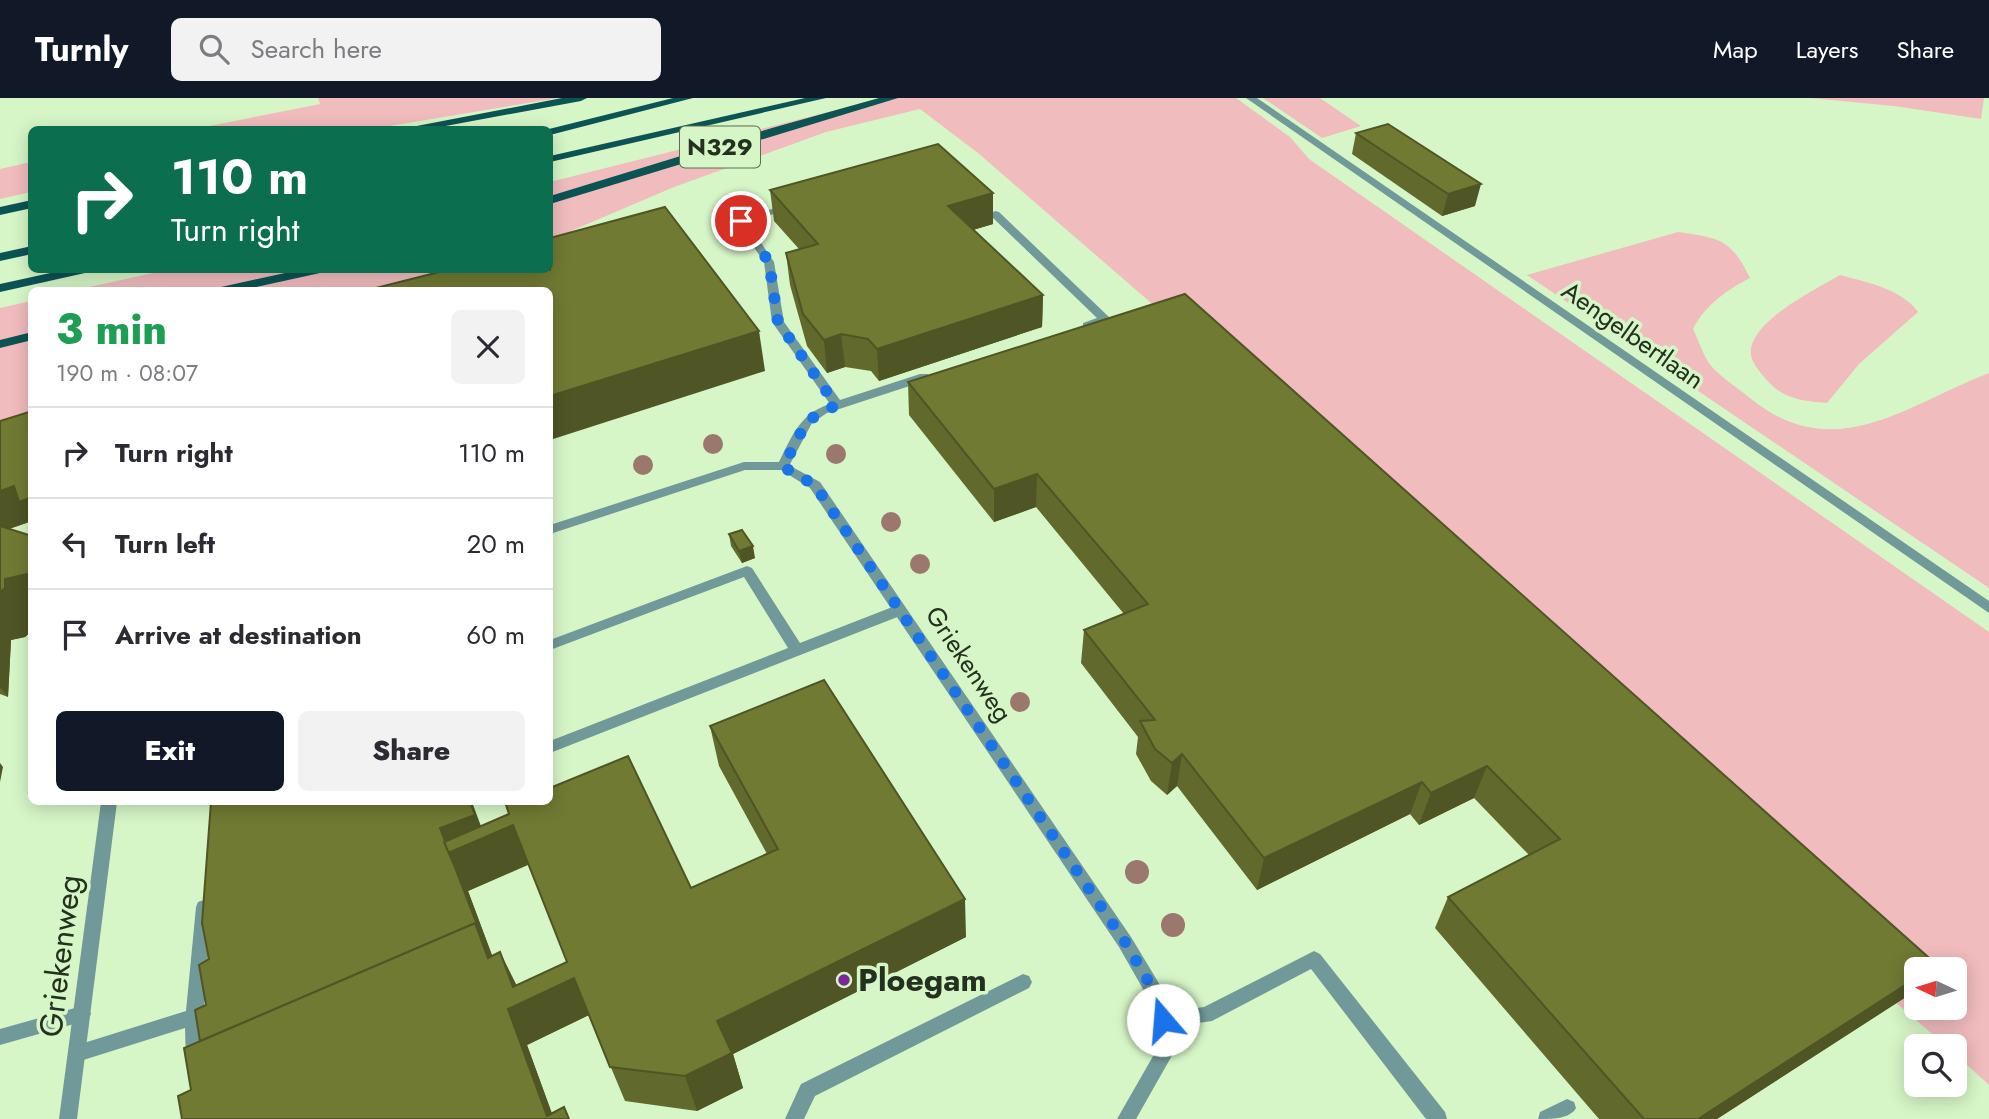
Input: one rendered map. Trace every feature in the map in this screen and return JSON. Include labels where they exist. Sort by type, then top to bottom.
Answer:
[{"type":"main road","points":[[424,126],[581,98]]},
{"type":"main road","name":"N329","points":[[553,130],[687,98]]},
{"type":"main road","name":"N329","points":[[553,158],[820,98]]},
{"type":"main road","name":"N329","points":[[553,199],[776,130],[892,98]]},
{"type":"main road","points":[[0,211],[28,205]]},
{"type":"main road","points":[[0,257],[28,251]]},
{"type":"main road","points":[[0,288],[67,273]]},
{"type":"main road","points":[[239,287],[301,273]]},
{"type":"main road","points":[[0,344],[28,338]]},
{"type":"street","name":"Aengelbertlaan","points":[[1251,98],[1989,608]]},
{"type":"street","points":[[805,201],[741,221],[769,262],[778,322],[836,405]]},
{"type":"street","points":[[995,214],[1105,319],[1080,327]]},
{"type":"street","points":[[783,467],[807,421],[836,405],[939,373]]},
{"type":"street","name":"Griekenweg","points":[[553,529],[744,466],[783,467],[815,485],[1125,942],[1160,1001],[1165,1052],[1126,1119]]},
{"type":"street","points":[[553,644],[747,571],[797,650]]},
{"type":"street","points":[[553,746],[900,610]]},
{"type":"street","name":"Griekenweg","points":[[68,1119],[109,805]]},
{"type":"street","points":[[195,1081],[194,1017],[206,882]]},
{"type":"street","points":[[1163,1020],[1206,1015],[1314,959],[1438,1119]]},
{"type":"street","points":[[794,1119],[808,1090],[1023,982]]},
{"type":"street","points":[[0,1037],[82,1014]]},
{"type":"street","points":[[77,1053],[194,1017]]},
{"type":"street","points":[[1546,1119],[1567,1108]]},
{"type":"shaded area","points":[[318,98],[558,98],[390,126],[209,126],[320,104]]},
{"type":"shaded area","points":[[884,98],[1236,98],[1290,137],[1309,159],[1989,632],[1989,1085],[1967,1065],[1967,1034],[1932,1034],[1916,1020],[1967,1020],[1967,957],[1904,957],[1904,1010],[1173,322],[978,153],[920,109],[826,132],[674,187],[553,239],[553,181]]},
{"type":"shaded area","points":[[1263,98],[1320,98],[1361,126],[1322,138]]},
{"type":"shaded area","points":[[1810,98],[1984,98],[1981,119],[1894,106]]},
{"type":"shaded area","points":[[28,163],[28,193],[0,199],[0,169]]},
{"type":"shaded area","points":[[1678,232],[1704,236],[1723,243],[1737,255],[1743,265],[1750,278],[1717,299],[1693,329],[1712,367],[1750,398],[1781,418],[1811,428],[1841,429],[1870,423],[1989,373],[1989,588],[1527,275]]},
{"type":"shaded area","points":[[153,273],[472,273],[437,287],[89,287]]},
{"type":"shaded area","points":[[1840,275],[1893,292],[1918,312],[1859,364],[1827,403],[1800,400],[1785,395],[1771,385],[1755,364],[1751,355],[1753,343],[1760,331],[1785,308]]},
{"type":"shaded area","points":[[28,302],[28,422],[0,431],[0,308]]},
{"type":"building","points":[[1388,124],[1481,184],[1448,194],[1356,133]]},
{"type":"building","points":[[938,144],[993,193],[948,206],[1043,295],[877,349],[868,339],[841,334],[824,340],[803,314],[786,253],[818,244],[770,190]]},
{"type":"building","points":[[665,207],[759,331],[553,395],[553,287],[380,287],[435,273],[553,273],[553,237]]},
{"type":"building","points":[[1185,294],[1928,957],[1904,957],[1904,986],[1698,1119],[1644,1119],[1448,897],[1560,839],[1487,766],[1431,793],[1422,782],[1264,858],[1182,754],[1172,763],[1155,749],[1140,721],[1155,720],[1084,630],[1148,604],[1037,474],[994,489],[908,382]]},
{"type":"building","points":[[28,412],[28,499],[19,502],[14,486],[0,491],[0,421]]},
{"type":"building","points":[[0,526],[28,535],[28,574],[5,579],[5,588],[0,592]]},
{"type":"building","points":[[742,530],[753,546],[739,551],[729,534]]},
{"type":"building","points":[[824,680],[965,899],[717,1021],[732,1053],[685,1076],[610,1067],[574,978],[508,1009],[547,1116],[564,1107],[569,1119],[182,1119],[178,1096],[191,1090],[184,1048],[475,923],[488,958],[500,952],[513,987],[567,962],[513,825],[448,853],[444,842],[509,814],[506,805],[553,805],[553,787],[628,756],[691,888],[778,849],[710,726]]},
{"type":"building","points":[[211,805],[471,805],[475,815],[440,828],[479,930],[475,923],[200,1041],[195,1010],[206,1005],[199,965],[209,959],[202,923]]},
{"type":"place","name":"Ploegam","points":[[844,980]]},
{"type":"route","points":[[741,221],[769,262],[778,322],[836,405],[807,421],[783,467],[815,485],[1125,942],[1160,1001],[1163,1020]]}]
